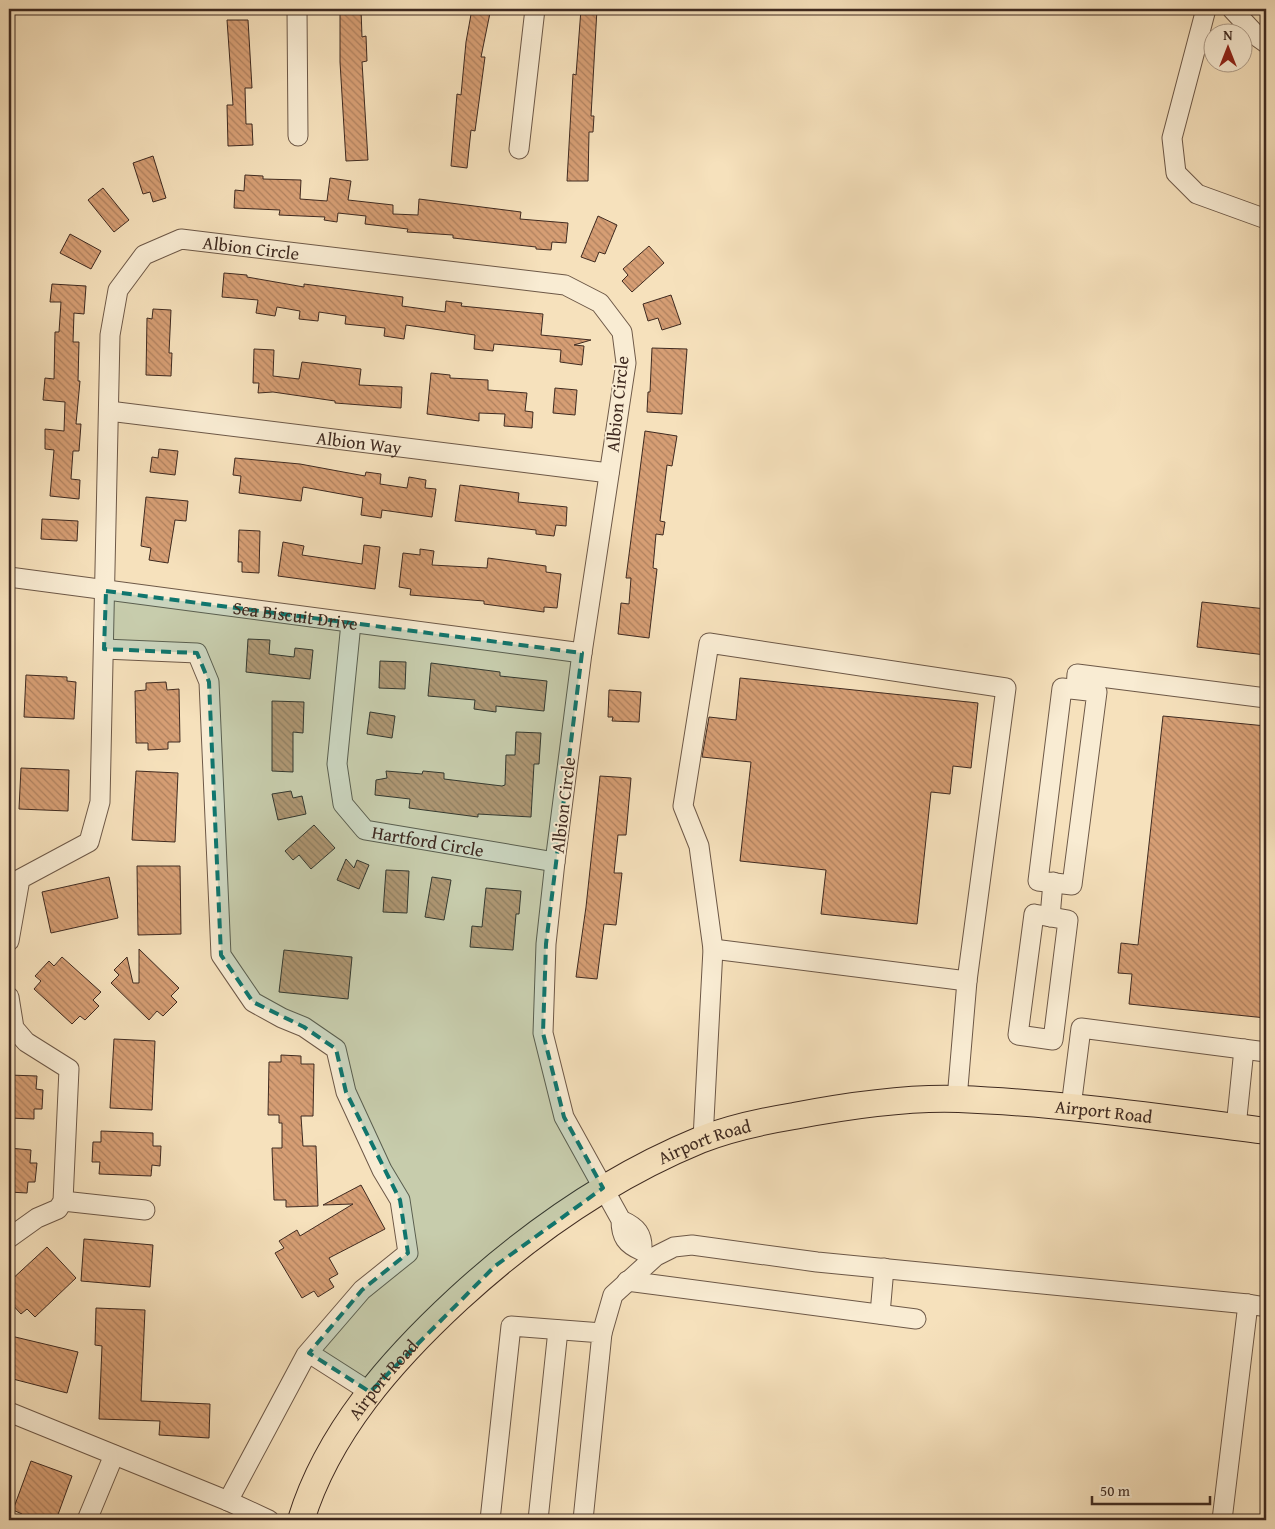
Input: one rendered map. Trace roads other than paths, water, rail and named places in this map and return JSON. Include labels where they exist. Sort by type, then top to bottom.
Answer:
[{"type":"highway","name":"Airport Road","points":[[301,1520],[306,1504],[337,1441],[370,1392],[408,1347],[495,1266],[544,1228],[603,1188],[703,1139],[768,1121],[834,1108],[957,1099],[1071,1107],[1266,1131]]},
{"type":"street","points":[[297,9],[298,136]]},
{"type":"street","points":[[519,149],[535,9]]},
{"type":"street","points":[[1206,9],[1172,138],[1176,173],[1197,194],[1266,219]]},
{"type":"street","points":[[1232,9],[1258,38],[1266,43]]},
{"type":"street","name":"Albion Circle","points":[[9,941],[20,879],[89,842],[100,802],[110,335],[118,290],[144,255],[181,239],[565,285],[600,303],[622,332],[626,363],[582,653],[555,862],[546,944],[543,1033],[564,1117],[621,1220],[621,1233],[629,1246],[645,1257]]},
{"type":"street","name":"Albion Way","points":[[109,411],[609,473]]},
{"type":"street","name":"Sea Biscuit Drive","points":[[9,577],[582,653]]},
{"type":"street","name":"Hartford Circle","points":[[351,623],[337,764],[343,804],[365,830],[555,862]]},
{"type":"street","points":[[703,1139],[713,949],[699,846],[683,806],[708,643],[1006,688],[967,981],[957,1099]]},
{"type":"street","points":[[104,649],[197,653],[209,682],[221,955],[253,1002],[282,1018],[304,1027],[336,1049],[346,1092],[382,1170],[400,1200],[408,1253],[362,1290],[308,1353],[228,1501]]},
{"type":"street","points":[[1076,689],[1077,674],[1266,698]]},
{"type":"street","points":[[1062,688],[1076,689],[1097,692],[1072,885],[1038,881],[1062,688]]},
{"type":"street","points":[[1050,916],[1053,882]]},
{"type":"street","points":[[1053,1040],[1068,920],[1034,914],[1018,1035],[1053,1040],[1079,1043]]},
{"type":"street","points":[[713,949],[967,981]]},
{"type":"street","points":[[9,997],[14,1028],[26,1042],[69,1069],[62,1201],[58,1209],[37,1218],[9,1238]]},
{"type":"street","points":[[1071,1107],[1081,1028],[1266,1052]]},
{"type":"street","points":[[1236,1127],[1244,1049]]},
{"type":"street","points":[[62,1201],[145,1210]]},
{"type":"street","points":[[583,1520],[602,1333],[613,1295],[627,1281],[645,1257],[656,1256],[674,1247],[692,1244],[817,1262],[1257,1305],[1222,1520]]},
{"type":"street","points":[[880,1314],[884,1268]]},
{"type":"street","points":[[627,1281],[916,1319]]},
{"type":"street","points":[[490,1520],[511,1326],[602,1333]]},
{"type":"street","points":[[538,1520],[558,1330]]},
{"type":"street","points":[[308,1353],[370,1392]]},
{"type":"street","points":[[9,1412],[228,1501],[269,1520]]},
{"type":"street","points":[[87,1520],[114,1455]]}]
